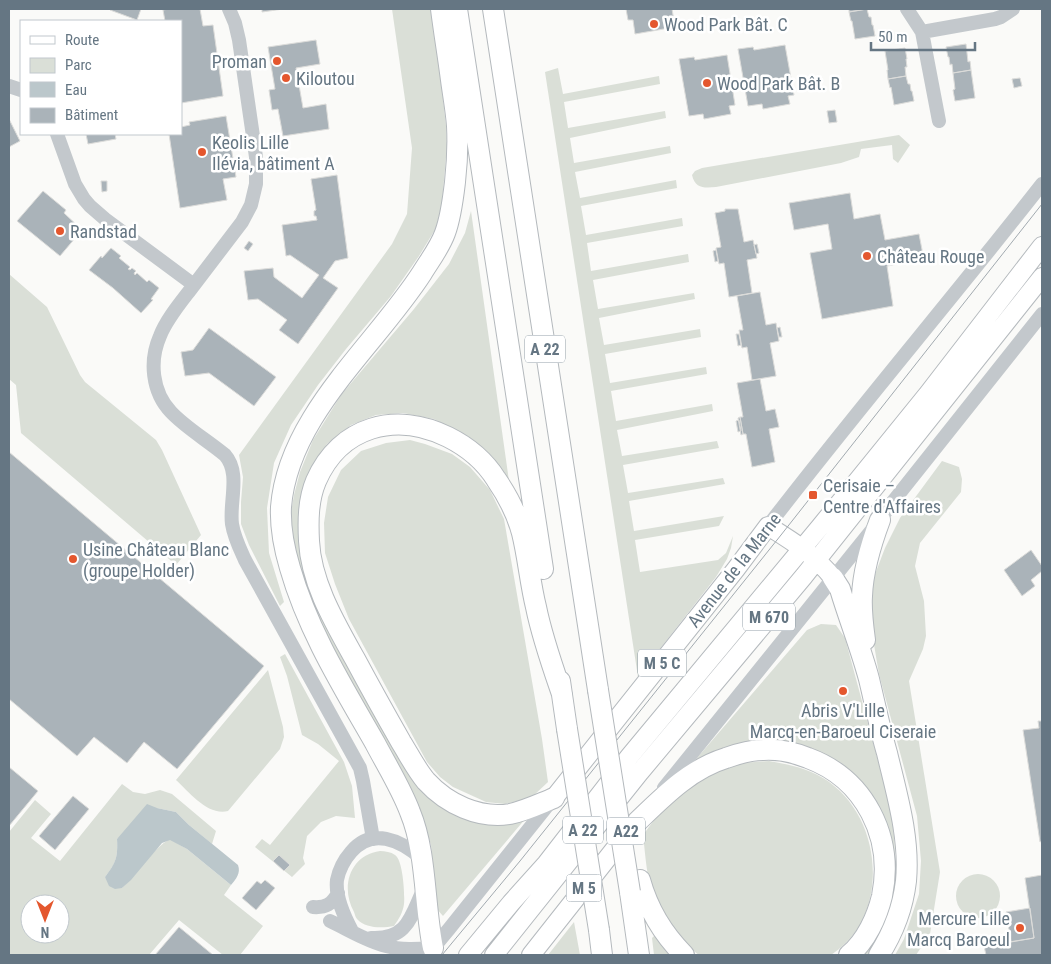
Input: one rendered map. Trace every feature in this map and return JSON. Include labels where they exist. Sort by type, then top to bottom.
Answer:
[{"type":"highway","points":[[431,953],[416,829],[405,800],[327,656],[303,607],[294,584],[284,546],[281,508],[290,465],[307,428],[327,396],[410,291],[439,246],[446,231],[454,193],[457,126],[441,9]]},
{"type":"highway","name":"A 22","points":[[457,9],[602,955]]},
{"type":"highway","name":"A 22","points":[[493,9],[613,782]]},
{"type":"highway","points":[[554,798],[528,809],[509,814],[489,814],[468,810],[450,801],[427,782],[401,742],[332,617],[318,582],[311,556],[308,522],[312,492],[316,481],[329,460],[345,442],[367,430],[381,426],[409,425],[433,431],[457,442],[486,464],[506,495],[522,532],[539,622],[562,694]]},
{"type":"highway","points":[[869,679],[862,619],[862,596],[867,562],[880,520]]},
{"type":"highway","points":[[833,578],[840,589],[869,679],[903,822],[906,881],[899,915],[879,955]]},
{"type":"highway","points":[[637,822],[688,777],[724,758],[744,752],[782,751],[798,754],[830,768],[856,790],[864,801],[878,830],[884,852],[884,878],[880,905],[864,937],[849,955]]},
{"type":"highway","name":"A22","points":[[613,782],[635,886]]},
{"type":"highway","points":[[635,886],[639,955]]},
{"type":"highway","points":[[635,886],[663,931],[684,955]]},
{"type":"main road","name":"Avenue de la Marne","points":[[468,955],[546,864],[629,757],[926,395],[1042,246]]},
{"type":"main road","name":"M 670","points":[[494,955],[640,772],[804,576],[1042,277]]},
{"type":"main road","points":[[768,526],[802,548],[833,578]]},
{"type":"main road","name":"Avenue de la Marne","points":[[554,798],[768,526]]},
{"type":"main road","name":"M 5","points":[[530,955],[637,822]]},
{"type":"street","points":[[229,9],[239,40],[256,157],[256,184],[251,205],[242,222],[168,321],[160,336],[154,354],[154,374],[158,395],[171,412],[225,455],[229,461],[233,476],[231,518],[235,538],[360,768],[373,839]]},
{"type":"street","points":[[907,9],[922,32],[939,121]]},
{"type":"street","points":[[922,32],[995,19],[1013,9]]},
{"type":"street","points":[[57,135],[75,184],[90,206],[194,285]]},
{"type":"street","name":"Avenue de la Marne","points":[[768,526],[859,410],[1042,184]]},
{"type":"street","name":"M 5","points":[[637,822],[880,520],[1042,314]]},
{"type":"street","name":"Avenue de la Marne","points":[[431,953],[554,798]]},
{"type":"street","points":[[421,858],[401,843],[380,838],[364,841],[345,860],[339,873],[337,885],[343,912],[357,934],[384,938],[402,930],[411,918],[424,887]]},
{"type":"street","points":[[313,907],[329,905],[338,893]]},
{"type":"street","points":[[330,921],[386,946],[431,953]]},
{"type":"green space","points":[[392,9],[431,9],[446,126],[447,146],[442,203],[436,228],[419,256],[391,296],[318,385],[291,425],[274,463],[267,508],[269,553],[284,602],[280,606],[249,545],[241,524],[243,477],[239,455],[392,244],[407,214],[412,148]]},
{"type":"green space","points":[[558,68],[563,94],[659,76],[660,84],[564,102],[568,128],[665,111],[666,118],[570,138],[574,163],[670,146],[671,153],[575,172],[580,198],[676,180],[677,188],[581,206],[586,235],[682,218],[683,226],[587,243],[591,271],[688,254],[689,262],[593,280],[598,309],[694,293],[695,299],[599,318],[604,345],[700,329],[701,337],[605,354],[610,383],[706,367],[707,374],[611,391],[616,421],[712,404],[713,411],[617,430],[622,456],[717,441],[719,448],[623,465],[628,493],[723,478],[725,484],[629,501],[634,531],[724,516],[719,526],[635,540],[640,572],[718,560],[726,553],[733,536],[727,559],[716,577],[638,677],[545,72]]},
{"type":"green space","points":[[899,135],[910,145],[898,163],[893,159],[892,145],[861,149],[859,157],[841,163],[716,187],[701,187],[693,180],[692,175],[695,171],[702,168]]},
{"type":"green space","points":[[471,211],[509,481],[486,451],[469,437],[434,419],[403,413],[376,415],[351,425],[327,444],[312,466],[303,491],[299,514],[300,544],[406,770],[475,820],[497,825],[526,818],[443,916],[436,908],[431,845],[419,808],[330,647],[314,611],[294,551],[290,518],[300,472],[313,440],[341,395],[414,309],[449,264],[465,233]]},
{"type":"green space","points":[[9,274],[47,307],[85,382],[156,440],[162,450],[201,535],[176,565],[21,433],[16,385],[9,379]]},
{"type":"green space","points":[[410,440],[452,454],[470,467],[490,490],[504,519],[548,782],[531,798],[505,804],[486,802],[453,787],[440,777],[427,762],[349,619],[335,584],[325,553],[324,523],[328,497],[341,470],[361,451],[386,443]]},
{"type":"green space","points":[[942,461],[959,467],[962,479],[961,492],[920,543],[915,566],[924,601],[926,636],[923,649],[909,681],[940,872],[930,934],[916,955],[895,955],[904,939],[919,894],[921,861],[917,816],[879,674],[872,633],[869,590],[885,548],[900,518]]},
{"type":"green space","points":[[821,624],[836,625],[845,638],[891,809],[895,859],[893,892],[885,924],[877,941],[867,955],[856,955],[871,938],[884,831],[818,755],[691,765],[807,630]]},
{"type":"green space","points":[[285,654],[344,762],[352,786],[355,818],[336,816],[321,822],[307,836],[303,858],[305,864],[292,877],[255,847],[262,839],[270,845],[339,761],[318,744],[302,735],[287,676],[280,657]]},
{"type":"green space","points":[[268,670],[283,727],[284,737],[280,749],[228,811],[213,810],[193,797],[176,780]]},
{"type":"green space","points":[[769,761],[797,767],[816,774],[839,790],[851,804],[861,821],[872,857],[873,877],[865,914],[852,936],[831,955],[699,955],[678,933],[657,902],[650,885],[643,835],[663,808],[714,770],[742,763]]},
{"type":"green space","points":[[122,784],[133,792],[145,794],[160,790],[172,794],[216,831],[212,844],[176,812],[157,808],[117,839],[116,860],[105,877],[122,888],[157,848],[170,839],[187,849],[231,885],[224,895],[263,926],[240,955],[223,955],[179,920],[149,955],[9,955],[9,832],[35,800],[51,814],[31,838],[60,861]]},
{"type":"green space","points":[[380,851],[386,851],[395,855],[402,870],[404,904],[403,910],[394,926],[375,927],[365,925],[355,916],[348,892],[350,874],[355,865],[361,859]]},
{"type":"green space","points":[[978,874],[990,878],[996,884],[1000,896],[996,908],[990,914],[978,918],[966,914],[960,908],[956,896],[960,884],[966,878]]},
{"type":"green space","points":[[574,922],[580,955],[548,955]]},
{"type":"green space","points":[[655,935],[676,955],[654,955],[652,938]]},
{"type":"water","points":[[147,804],[176,812],[238,865],[238,873],[231,885],[187,849],[170,840],[162,843],[122,888],[115,889],[109,886],[105,877],[116,860],[117,839]]},
{"type":"building","points":[[110,9],[141,9],[137,20]]},
{"type":"building","points":[[200,9],[203,26],[213,25],[223,96],[182,103],[182,20],[165,20],[163,10]]},
{"type":"building","points":[[262,9],[283,9],[262,12]]},
{"type":"building","name":"Wood Park Bât. C","points":[[626,9],[672,9],[675,27],[635,34],[633,20],[628,20]]},
{"type":"building","points":[[849,9],[867,9],[849,12]]},
{"type":"building","points":[[867,9],[869,17],[871,17],[875,36],[855,39],[849,12]]},
{"type":"building","name":"Kiloutou","points":[[316,40],[320,64],[296,68],[303,108],[326,104],[329,129],[283,136],[278,109],[272,110],[269,90],[275,89],[268,47]]},
{"type":"building","points":[[966,44],[971,70],[953,73],[946,47]]},
{"type":"building","points":[[785,45],[794,95],[788,96],[790,104],[763,109],[762,104],[748,106],[738,49],[753,47],[754,50]]},
{"type":"building","points":[[905,48],[907,59],[907,67],[905,67],[906,76],[888,79],[885,51]]},
{"type":"building","name":"Wood Park Bât. B","points":[[727,55],[735,105],[729,106],[731,114],[704,119],[703,114],[689,116],[679,59],[694,57],[695,60]]},
{"type":"building","points":[[971,70],[975,98],[955,101],[953,73]]},
{"type":"building","points":[[906,76],[914,101],[894,105],[888,79]]},
{"type":"building","points":[[1020,78],[1022,86],[1014,88],[1012,79]]},
{"type":"building","points":[[835,110],[837,122],[829,123],[827,111]]},
{"type":"building","name":"Keolis Lille Ilévia, bâtiment A","points":[[226,116],[236,177],[223,179],[227,200],[180,208],[169,135],[182,135],[182,127],[190,125],[189,122]]},
{"type":"building","points":[[9,119],[20,141],[9,147]]},
{"type":"building","points":[[86,135],[115,135],[116,139],[88,144]]},
{"type":"building","points":[[337,175],[348,258],[335,261],[323,278],[338,288],[298,344],[279,330],[287,320],[258,299],[248,300],[244,271],[273,268],[274,277],[302,298],[319,275],[290,255],[286,256],[282,225],[317,220],[316,216],[314,216],[314,211],[316,210],[311,179]]},
{"type":"building","points":[[101,181],[107,181],[107,191],[102,192]]},
{"type":"building","points":[[43,191],[66,210],[64,213],[82,230],[60,256],[17,221]]},
{"type":"building","name":"Château Rouge","points":[[850,193],[854,219],[880,214],[885,240],[919,234],[924,260],[887,266],[893,306],[822,319],[810,253],[832,249],[828,224],[794,230],[789,203]]},
{"type":"building","points":[[725,209],[738,209],[744,242],[753,240],[757,258],[747,260],[752,293],[729,297],[724,263],[719,264],[716,248],[721,247],[715,213],[725,211]]},
{"type":"building","points":[[249,241],[253,244],[248,251],[244,248]]},
{"type":"building","points":[[757,244],[759,253],[756,254],[754,245]]},
{"type":"building","points":[[111,248],[130,267],[128,269],[132,268],[136,271],[135,275],[137,273],[147,282],[149,280],[159,288],[151,299],[153,300],[141,313],[89,270]]},
{"type":"building","points":[[716,250],[718,261],[715,262],[713,251]]},
{"type":"building","points":[[760,292],[766,325],[776,323],[779,341],[770,343],[776,376],[752,380],[747,347],[742,348],[739,330],[743,330],[737,296]]},
{"type":"building","points":[[780,327],[782,337],[779,337],[777,328]]},
{"type":"building","points":[[209,328],[276,377],[254,406],[209,373],[185,376],[181,352],[193,350]]},
{"type":"building","points":[[736,334],[739,334],[741,345],[738,346]]},
{"type":"building","points":[[760,379],[766,411],[775,409],[779,427],[769,429],[775,462],[752,467],[746,434],[743,434],[740,417],[743,417],[737,383]]},
{"type":"building","points":[[740,417],[743,434],[741,435],[738,418]]},
{"type":"building","points":[[739,420],[741,431],[738,432],[736,421]]},
{"type":"building","name":"Usine Château Blanc (groupe Holder)","points":[[9,452],[264,666],[177,769],[144,742],[127,763],[94,737],[77,756],[9,699]]},
{"type":"building","points":[[1031,550],[1042,566],[1042,571],[1031,580],[1035,586],[1022,596],[1004,570]]},
{"type":"building","name":"Abris V'Lille Marcq-en-Baroeul Ciseraie","points":[[842,684],[850,690],[844,697],[836,691]]},
{"type":"building","points":[[1038,721],[1042,721],[1042,841],[1040,842],[1023,730],[1039,728]]},
{"type":"building","points":[[9,767],[38,791],[9,826]]},
{"type":"building","points":[[73,796],[89,809],[55,850],[39,836]]},
{"type":"building","points":[[279,855],[290,865],[284,871],[273,861]]},
{"type":"building","points":[[1042,875],[1042,955],[986,955],[984,946],[1034,938],[1025,878]]},
{"type":"building","points":[[265,880],[275,888],[256,910],[242,898],[257,881],[261,884]]},
{"type":"building","points":[[1030,908],[1034,938],[1011,942],[1006,912]]},
{"type":"building","points":[[179,927],[213,955],[155,955]]},
{"type":"tram line","points":[[442,955],[520,861],[781,535],[1042,204]]},
{"type":"place","name":"Wood Park Bât. C","points":[[654,24]]},
{"type":"place","name":"Proman","points":[[277,61]]},
{"type":"place","name":"Kiloutou","points":[[286,78]]},
{"type":"place","name":"Wood Park Bât. B","points":[[707,83]]},
{"type":"place","name":"Keolis Lille Ilévia, bâtiment A","points":[[202,152]]},
{"type":"place","name":"Randstad","points":[[60,231]]},
{"type":"place","name":"Château Rouge","points":[[867,256]]},
{"type":"place","name":"Cerisaie – Centre d'Affaires","points":[[813,495]]},
{"type":"place","name":"Usine Château Blanc (groupe Holder)","points":[[73,559]]},
{"type":"place","name":"Abris V'Lille Marcq-en-Baroeul Ciseraie","points":[[843,691]]},
{"type":"place","name":"Mercure Lille Marcq Baroeul","points":[[1020,928]]}]
